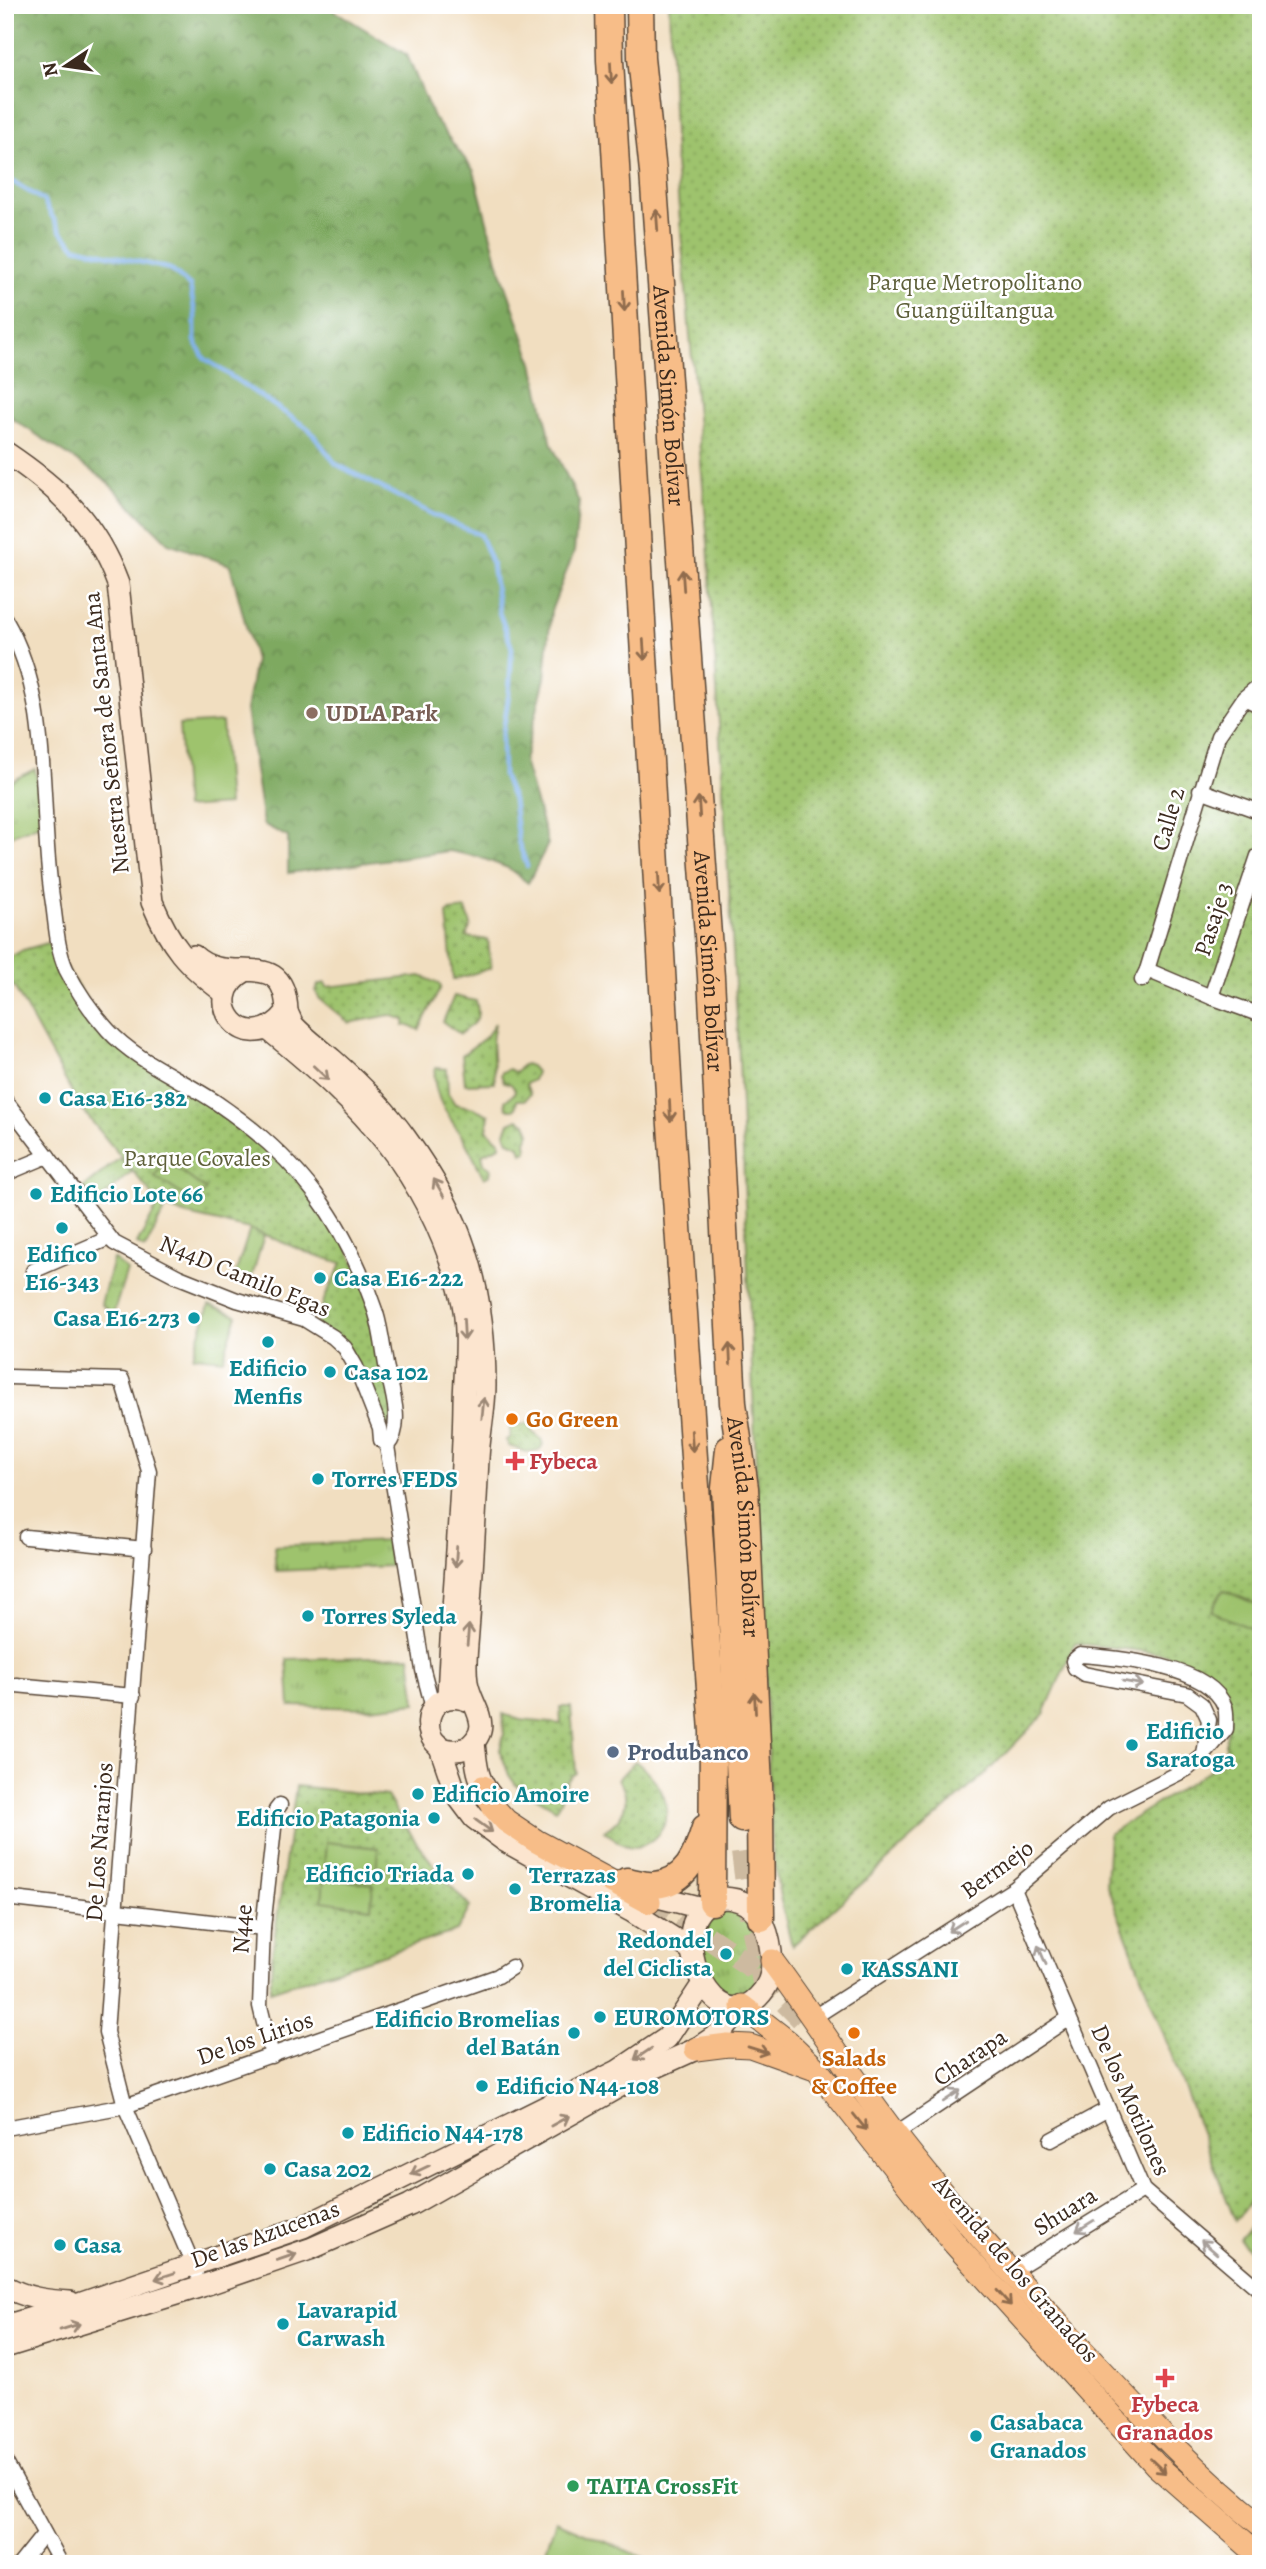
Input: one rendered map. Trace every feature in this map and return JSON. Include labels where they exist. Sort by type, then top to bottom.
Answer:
[{"type":"highway","name":"Avenida Simón Bolívar","points":[[609,5],[638,572],[651,743],[685,1348],[713,1732],[714,1803],[707,1905]]},
{"type":"highway","name":"Avenida Simón Bolívar","points":[[640,5],[641,58],[653,172],[711,977],[733,1403],[745,1488],[760,1808],[761,1918]]},
{"type":"highway","points":[[733,1403],[725,1488],[744,1852]]},
{"type":"highway","points":[[626,1881],[654,1885],[675,1879],[694,1861],[714,1803]]},
{"type":"main road","points":[[483,1787],[494,1808],[506,1821],[536,1841],[649,1902]]},
{"type":"main road","name":"Avenida de los Granados","points":[[772,1961],[895,2134],[1010,2272],[1176,2449],[1228,2499],[1261,2525]]},
{"type":"main road","name":"Avenida de los Granados","points":[[741,2006],[787,2041],[823,2060],[954,2243],[1156,2465],[1261,2557]]},
{"type":"main road","points":[[696,2049],[728,2045],[750,2046],[823,2060],[879,2112]]},
{"type":"street","name":"Nuestra Señora de Santa Ana","points":[[5,453],[51,485],[75,508],[108,557],[118,584],[152,902],[162,926],[185,960],[226,993]]},
{"type":"street","points":[[5,618],[22,652],[36,705],[43,764],[47,864],[54,921],[65,967],[79,994],[108,1030],[126,1046],[255,1129],[297,1168],[338,1225],[350,1247],[377,1315],[394,1404],[395,1429],[393,1440],[387,1446],[423,1670],[440,1702]]},
{"type":"street","name":"Calle 2","points":[[1211,997],[1145,975],[1218,736],[1244,698],[1261,684]]},
{"type":"street","points":[[1244,698],[1261,706]]},
{"type":"street","points":[[1200,790],[1258,811]]},
{"type":"street","name":"Pasaje 3","points":[[1211,997],[1259,857]]},
{"type":"street","name":"Nuestra Señora de Santa Ana","points":[[162,926],[199,961],[214,969],[245,971]]},
{"type":"street","points":[[288,1013],[269,1030],[252,1032],[233,1023],[227,1014],[226,993],[230,983],[245,971],[256,969],[274,975],[285,991],[288,1013],[293,1025],[354,1080],[405,1136],[434,1180],[458,1225],[478,1292],[485,1384],[466,1654],[467,1681],[472,1702],[482,1724],[474,1742],[478,1776],[483,1787],[521,1821],[650,1895],[707,1905]]},
{"type":"street","points":[[1211,997],[1261,1015]]},
{"type":"street","points":[[269,1030],[354,1104],[391,1147],[419,1189],[432,1216],[449,1255],[462,1298],[465,1335],[463,1444],[440,1702],[428,1724],[433,1741],[440,1746],[458,1751],[474,1742]]},
{"type":"street","name":"N44D Camilo Egas","points":[[5,1100],[109,1238],[180,1277],[237,1300],[304,1319],[333,1337],[345,1348],[356,1367],[380,1428],[381,1440],[387,1446]]},
{"type":"street","points":[[5,1174],[48,1156]]},
{"type":"street","points":[[33,1271],[109,1238]]},
{"type":"street","name":"De Los Naranjos","points":[[9,1377],[123,1381],[149,1471],[106,2032],[125,2106],[202,2286]]},
{"type":"street","points":[[26,1537],[144,1549]]},
{"type":"street","name":"Bermejo","points":[[814,2017],[1014,1889],[1109,1808],[1187,1769],[1204,1755],[1226,1728],[1225,1707],[1215,1693],[1183,1672],[1134,1661],[1080,1655],[1073,1661],[1075,1668],[1084,1674],[1187,1694],[1202,1705],[1209,1720],[1204,1755]]},
{"type":"street","points":[[16,1685],[133,1696]]},
{"type":"street","points":[[440,1702],[464,1698],[472,1702]]},
{"type":"street","points":[[440,1746],[456,1794],[474,1818],[505,1841],[631,1911],[692,1950]]},
{"type":"street","name":"N44e","points":[[272,2056],[260,2006],[263,1928],[276,1810],[280,1805]]},
{"type":"street","name":"De los Motilones","points":[[1014,1889],[1143,2190],[1261,2291]]},
{"type":"street","points":[[5,1898],[263,1928]]},
{"type":"street","points":[[723,1898],[736,1899],[753,1908],[761,1918],[772,1961],[768,1983],[753,2002],[729,2006],[718,2002],[702,1985],[692,1950],[690,1933],[694,1919],[707,1905],[723,1898]]},
{"type":"street","name":"De los Lirios","points":[[5,2128],[125,2106],[498,1976],[512,1967]]},
{"type":"street","name":"De las Azucenas","points":[[7,2342],[82,2303],[303,2227],[618,2071],[667,2038],[702,1985]]},
{"type":"street","name":"De las Azucenas","points":[[7,2342],[202,2286],[310,2249],[410,2205],[643,2073],[696,2049],[720,2033],[741,2006]]},
{"type":"street","name":"Charapa","points":[[895,2134],[1069,2018]]},
{"type":"street","points":[[1051,2140],[1108,2109]]},
{"type":"street","name":"Shuara","points":[[1010,2272],[1143,2190]]},
{"type":"street","points":[[5,2286],[15,2292],[46,2301],[82,2303]]},
{"type":"street","points":[[5,2461],[61,2564]]},
{"type":"street","points":[[20,2564],[44,2534]]},
{"type":"green space","points":[[5,5],[325,5],[407,55],[433,117],[474,171],[497,260],[533,363],[552,445],[579,502],[574,552],[551,611],[545,678],[524,761],[548,844],[528,883],[508,868],[479,857],[449,851],[288,873],[288,837],[263,824],[246,710],[255,660],[230,565],[168,543],[103,478],[5,414]]},
{"type":"green space","name":"Parque Metropolitano Guangüiltangua","points":[[669,5],[1261,5],[1261,2187],[1235,2221],[1106,1883],[1109,1834],[1225,1760],[1229,1696],[1166,1654],[1075,1643],[1044,1714],[987,1772],[792,1946],[772,1848],[738,1035],[708,544],[675,163]]},
{"type":"green space","points":[[222,722],[228,805],[185,808],[179,725]]},
{"type":"green space","points":[[35,769],[45,822],[5,838],[5,784]]},
{"type":"green space","points":[[466,909],[471,925],[466,937],[488,940],[491,968],[453,980],[447,914],[450,911]]},
{"type":"green space","name":"Parque Covales","points":[[48,943],[108,1030],[255,1129],[338,1225],[377,1315],[394,1404],[387,1446],[356,1367],[316,1326],[325,1297],[342,1263],[306,1252],[250,1229],[187,1215],[166,1207],[145,1249],[137,1244],[159,1203],[80,1107],[15,988],[5,976],[5,960],[23,950]]},
{"type":"green space","points":[[421,976],[441,987],[419,1030],[409,1025],[404,1026],[405,1020],[390,1015],[349,1023],[319,998],[316,992],[318,985],[325,983],[327,987]]},
{"type":"green space","points":[[454,996],[476,1001],[478,1008],[475,1021],[460,1034],[443,1022]]},
{"type":"green space","points":[[495,1023],[492,1040],[495,1083],[465,1084],[462,1055],[486,1037]]},
{"type":"green space","points":[[525,1064],[536,1072],[533,1080],[526,1084],[530,1094],[525,1100],[517,1100],[515,1109],[509,1109],[505,1101],[515,1090],[511,1084],[504,1082],[502,1072],[509,1069],[516,1073]]},
{"type":"green space","points":[[435,1068],[447,1069],[448,1093],[455,1104],[489,1115],[487,1130],[500,1142],[500,1146],[482,1154],[484,1163],[491,1169],[490,1175],[484,1178],[439,1099]]},
{"type":"green space","points":[[518,1119],[526,1123],[530,1133],[526,1141],[527,1151],[522,1153],[520,1146],[508,1141],[505,1132],[509,1123]]},
{"type":"green space","points":[[120,1158],[132,1172],[94,1205],[83,1188]]},
{"type":"green space","points":[[167,1161],[206,1190],[195,1203],[154,1176]]},
{"type":"green space","points":[[250,1229],[264,1235],[249,1287],[233,1281]]},
{"type":"green space","points":[[113,1259],[127,1270],[113,1315],[101,1304]]},
{"type":"green space","points":[[209,1305],[237,1315],[223,1359],[193,1356]]},
{"type":"green space","points":[[531,1423],[532,1432],[542,1441],[540,1450],[526,1452],[509,1446],[506,1440],[510,1438],[510,1427]]},
{"type":"green space","points":[[387,1541],[391,1566],[276,1571],[274,1546]]},
{"type":"green space","points":[[1223,1590],[1261,1606],[1259,1632],[1211,1611]]},
{"type":"green space","points":[[410,1656],[416,1703],[369,1708],[290,1706],[287,1659]]},
{"type":"green space","points":[[560,1707],[571,1707],[576,1773],[567,1781],[556,1809],[516,1785],[509,1775],[500,1750],[504,1734],[503,1714],[520,1720],[561,1724]]},
{"type":"green space","points":[[635,1761],[659,1787],[664,1797],[666,1819],[653,1839],[634,1847],[621,1844],[604,1831],[621,1815],[625,1794],[618,1779]]},
{"type":"green space","points":[[296,1786],[387,1796],[425,1854],[470,1907],[457,1931],[270,1991],[273,1948]]},
{"type":"green space","points":[[326,1842],[378,1848],[376,1872],[324,1866]]},
{"type":"green space","points":[[324,1878],[373,1884],[371,1908],[322,1901]]},
{"type":"green space","name":"Redondel del Ciclista","points":[[721,1906],[735,1910],[744,1917],[751,1926],[759,1949],[760,1977],[756,1986],[743,1995],[727,1994],[713,1984],[707,1975],[701,1927],[707,1917]]},
{"type":"green space","points":[[1261,2215],[1261,2261],[1239,2240]]},
{"type":"green space","points":[[556,2521],[654,2562],[541,2564]]},
{"type":"waterway","points":[[5,177],[43,200],[61,232],[76,247],[170,269],[190,286],[195,314],[195,341],[204,358],[309,429],[336,464],[434,515],[480,535],[492,564],[499,612],[512,648],[502,739],[503,776],[513,800],[518,841],[527,866]]},
{"type":"tunnel","points":[[744,1852],[753,1921],[765,1982]]},
{"type":"tunnel","points":[[649,1902],[749,1965],[806,2023]]},
{"type":"place","name":"UDLA Park","points":[[312,713]]},
{"type":"place","name":"Casa E16-382","points":[[45,1098]]},
{"type":"place","name":"Edificio Lote 66","points":[[36,1194]]},
{"type":"place","name":"Edifico E16-343","points":[[62,1228]]},
{"type":"place","name":"Casa E16-222","points":[[320,1278]]},
{"type":"place","name":"Casa E16-273","points":[[194,1318]]},
{"type":"place","name":"Edificio Menfis","points":[[268,1342]]},
{"type":"place","name":"Casa 102","points":[[330,1372]]},
{"type":"place","name":"Go Green","points":[[512,1419]]},
{"type":"place","name":"Fybeca","points":[[515,1461]]},
{"type":"place","name":"Torres FEDS","points":[[318,1479]]},
{"type":"place","name":"Torres Syleda","points":[[308,1616]]},
{"type":"place","name":"Edificio Saratoga","points":[[1132,1745]]},
{"type":"place","name":"Produbanco","points":[[613,1752]]},
{"type":"place","name":"Edificio Amoire","points":[[418,1794]]},
{"type":"place","name":"Edificio Patagonia","points":[[434,1818]]},
{"type":"place","name":"Edificio Triada","points":[[468,1874]]},
{"type":"place","name":"Terrazas Bromelia","points":[[515,1889]]},
{"type":"place","name":"Redondel del Ciclista","points":[[726,1954]]},
{"type":"place","name":"KASSANI","points":[[847,1969]]},
{"type":"place","name":"EUROMOTORS","points":[[600,2017]]},
{"type":"place","name":"Edificio Bromelias del Batán","points":[[574,2033]]},
{"type":"place","name":"Salads & Coffee","points":[[854,2033]]},
{"type":"place","name":"Edificio N44-108","points":[[482,2086]]},
{"type":"place","name":"Edificio N44-178","points":[[348,2133]]},
{"type":"place","name":"Casa 202","points":[[270,2169]]},
{"type":"place","name":"Casa","points":[[60,2245]]},
{"type":"place","name":"Lavarapid Carwash","points":[[283,2324]]},
{"type":"place","name":"Fybeca Granados","points":[[1165,2378]]},
{"type":"place","name":"Casabaca Granados","points":[[976,2436]]},
{"type":"place","name":"TAITA CrossFit","points":[[573,2486]]}]
